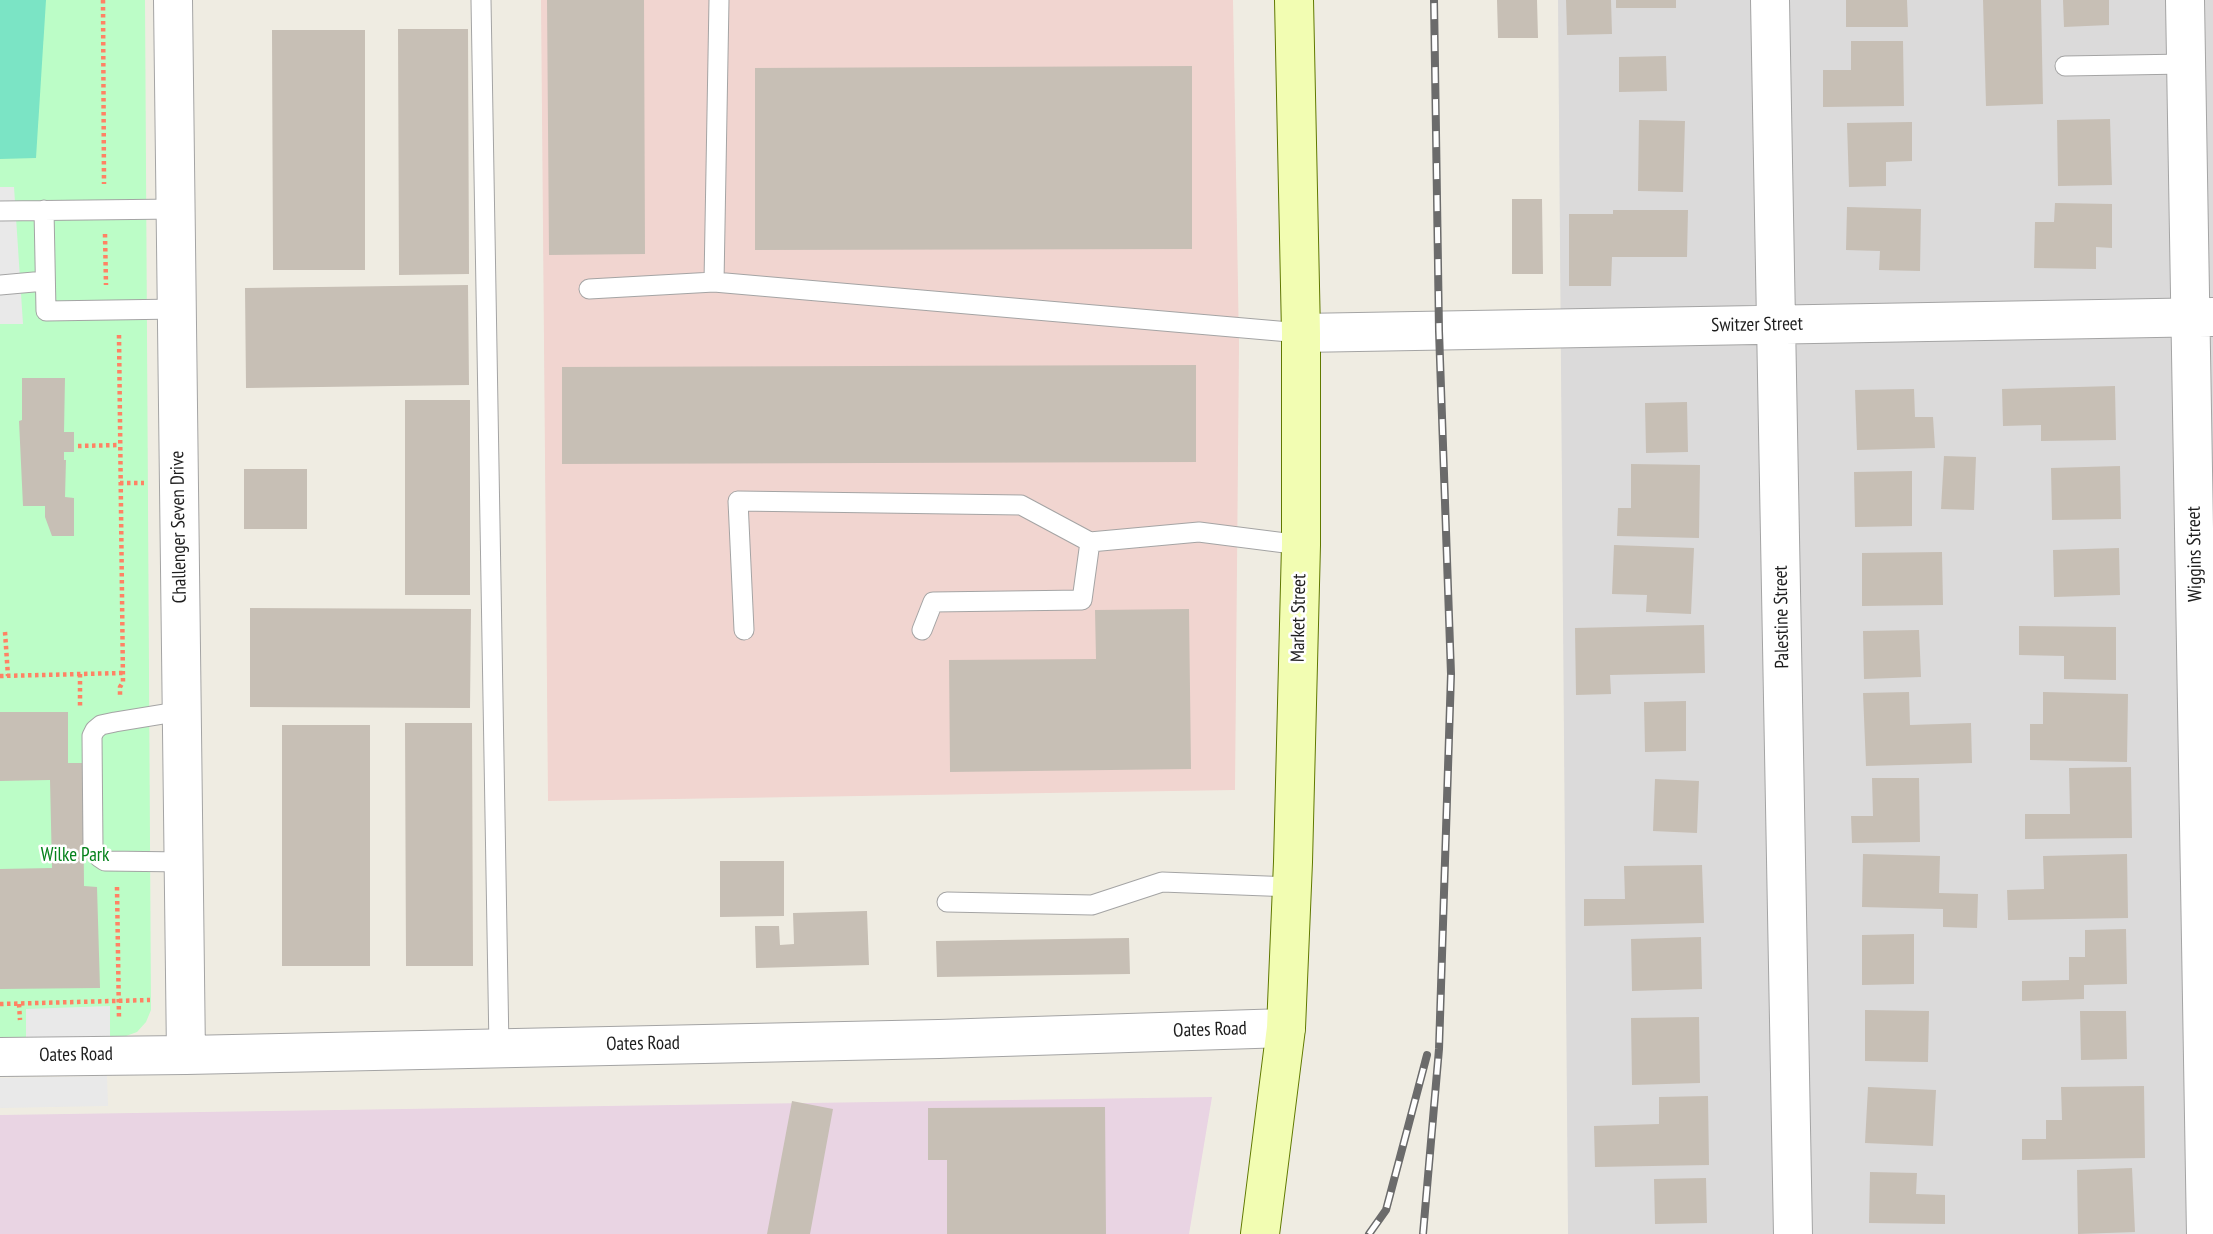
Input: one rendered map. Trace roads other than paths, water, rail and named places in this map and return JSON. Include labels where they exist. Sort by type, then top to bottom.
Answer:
[{"type":"main road","name":"Market Street","points":[[1260,1234],[1286,1028],[1292,887],[1301,545],[1301,333],[1294,0]]},
{"type":"street","name":"Challenger Seven Drive","points":[[173,0],[186,1055]]},
{"type":"street","name":"Palestine Street","points":[[1770,0],[1793,1234]]},
{"type":"street","name":"Wiggins Street","points":[[2185,0],[2186,64],[2202,317],[2207,1234]]},
{"type":"street","name":"Switzer Street","points":[[1301,333],[2202,317]]},
{"type":"street","name":"Oates Road","points":[[0,1056],[186,1055],[926,1039],[1286,1028]]},
{"type":"lane","points":[[481,0],[499,1047]]},
{"type":"lane","points":[[714,282],[719,0]]},
{"type":"lane","points":[[2065,65],[2186,64]]},
{"type":"lane","points":[[44,209],[46,311],[177,309]]},
{"type":"lane","points":[[0,211],[176,209]]},
{"type":"lane","points":[[0,285],[45,281]]},
{"type":"lane","points":[[589,289],[714,282],[1301,333]]},
{"type":"lane","points":[[744,630],[738,501],[1021,505],[1090,542],[1199,532],[1301,545]]},
{"type":"lane","points":[[922,630],[933,602],[1082,600],[1090,542]]},
{"type":"lane","points":[[182,711],[115,722],[94,730],[93,848],[99,857],[106,861],[184,862]]},
{"type":"lane","points":[[947,902],[1093,905],[1162,882],[1292,887]]},
{"type":"railway","points":[[1423,1234],[1439,1049],[1451,674],[1439,331],[1434,0]]},
{"type":"railway","points":[[1369,1234],[1386,1210],[1427,1055]]},
{"type":"park label","name":"Wilke Park","points":[[75,856]]}]
